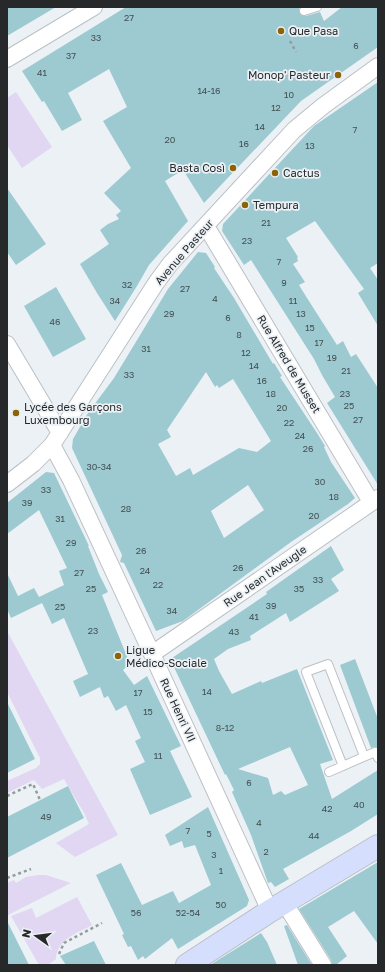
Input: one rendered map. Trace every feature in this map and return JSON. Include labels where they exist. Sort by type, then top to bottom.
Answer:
[{"type":"main road","points":[[186,965],[277,907],[378,846]]},
{"type":"street","points":[[7,59],[94,7]]},
{"type":"street","name":"Avenue Pasteur","points":[[7,484],[32,464],[56,439],[156,282],[170,264],[294,130],[322,106],[378,66]]},
{"type":"street","name":"Rue Alfred de Musset","points":[[206,226],[375,500]]},
{"type":"street","name":"Rue Henri VII","points":[[7,344],[56,439],[71,480],[152,654],[277,907],[323,965]]},
{"type":"street","name":"Rue Jean l'Aveugle","points":[[152,654],[375,500]]},
{"type":"lane","points":[[304,11],[317,7]]},
{"type":"lane","points":[[343,766],[306,672],[328,664],[364,756]]},
{"type":"lane","points":[[329,772],[375,752],[378,758]]},
{"type":"path","points":[[290,41],[296,52]]},
{"type":"path","points":[[7,796],[33,784],[40,800]]},
{"type":"path","points":[[7,878],[31,869]]},
{"type":"path","points":[[59,954],[64,943],[102,923]]},
{"type":"shaded area","points":[[16,92],[52,147],[22,168],[7,145],[7,98]]},
{"type":"shaded area","points":[[7,631],[118,835],[75,857],[56,843],[89,824],[64,779],[42,789],[34,780],[7,793],[7,781],[36,768],[40,764],[40,758],[7,692]]},
{"type":"shaded area","points":[[46,875],[71,883],[8,915],[7,883],[14,880],[16,883],[26,877]]},
{"type":"shaded area","points":[[77,897],[92,925],[68,938],[57,952],[56,959],[48,965],[39,965],[11,916],[32,908],[36,918]]},
{"type":"building","points":[[7,7],[56,7],[7,36]]},
{"type":"building","points":[[126,7],[300,7],[299,10],[301,15],[306,16],[320,12],[324,21],[342,7],[378,7],[378,47],[301,101],[204,203],[183,170],[165,181],[188,221],[149,265],[115,321],[80,264],[109,244],[100,230],[119,219],[116,215],[121,211],[104,193],[131,168],[103,121],[127,107],[109,69],[68,93],[82,120],[62,131],[44,101],[42,102],[22,71]]},
{"type":"building","points":[[378,82],[378,263],[370,268],[378,280],[378,326],[358,293],[364,289],[315,221],[286,238],[298,257],[298,261],[293,264],[305,282],[299,285],[337,345],[343,341],[351,357],[356,354],[378,388],[378,485],[327,403],[335,397],[314,359],[251,260],[244,265],[222,231],[223,224],[314,126]]},
{"type":"building","points":[[7,188],[46,244],[16,265],[7,252]]},
{"type":"building","points":[[198,252],[206,253],[273,364],[274,363],[282,376],[280,377],[325,446],[324,447],[331,462],[355,498],[291,542],[183,621],[156,631],[124,563],[120,562],[122,555],[72,448],[73,439],[88,413],[114,378],[168,289]],"holes":[[[206,372],[215,387],[217,385],[219,388],[233,379],[271,441],[257,452],[239,448],[193,475],[190,468],[176,476],[158,444],[171,437],[167,430]],[[248,485],[264,510],[224,538],[211,511]]]},
{"type":"building","points":[[56,287],[86,339],[53,357],[24,306]]},
{"type":"building","points":[[46,472],[54,473],[89,546],[99,574],[108,592],[102,595],[130,664],[123,670],[134,685],[147,676],[181,746],[170,751],[192,797],[150,815],[130,769],[145,762],[135,741],[141,738],[126,705],[116,711],[108,696],[104,698],[100,687],[80,697],[73,681],[88,674],[64,618],[52,624],[42,603],[11,618],[7,609],[7,573],[18,596],[34,588],[39,597],[64,585],[59,571],[67,568],[39,510],[7,534],[7,503]]},
{"type":"building","points":[[331,546],[344,570],[331,579],[339,591],[290,622],[286,613],[250,636],[251,640],[228,649],[214,659],[232,694],[261,681],[262,683],[297,669],[333,760],[320,764],[332,799],[378,770],[378,814],[283,869],[289,879],[275,887],[271,882],[268,883],[251,835],[232,792],[234,790],[226,774],[225,775],[172,663],[172,658],[267,594],[266,592]],"holes":[[[290,747],[308,785],[285,795],[281,791],[273,795],[268,778],[238,769]]]},
{"type":"building","points":[[355,659],[378,719],[378,747],[371,748],[340,665]]},
{"type":"building","points":[[7,702],[35,759],[7,773]]},
{"type":"building","points":[[68,786],[84,818],[7,858],[7,817]]},
{"type":"building","points":[[208,807],[249,900],[247,906],[178,949],[172,938],[145,959],[143,956],[138,960],[131,946],[128,947],[122,935],[124,934],[96,875],[121,863],[142,905],[173,891],[179,903],[211,885],[195,845],[184,848],[182,841],[170,846],[165,835]]},
{"type":"building","points":[[378,862],[378,944],[354,911],[328,927],[347,956],[336,965],[332,965],[331,960],[299,909]]},
{"type":"building","points":[[7,921],[29,965],[7,965]]},
{"type":"building","points":[[287,925],[312,965],[298,965],[284,926]]},
{"type":"building","points":[[261,933],[267,942],[277,965],[210,965]]},
{"type":"building","points":[[94,941],[106,965],[66,965],[60,956]]},
{"type":"place","name":"Que Pasa","points":[[281,31]]},
{"type":"place","name":"Monop' Pasteur","points":[[338,75]]},
{"type":"place","name":"Basta Così","points":[[233,168]]},
{"type":"place","name":"Cactus","points":[[275,173]]},
{"type":"place","name":"Tempura","points":[[245,205]]},
{"type":"place","name":"Lycée des Garçons Luxembourg","points":[[16,413]]},
{"type":"place","name":"Ligue Médico-Sociale","points":[[118,656]]}]
